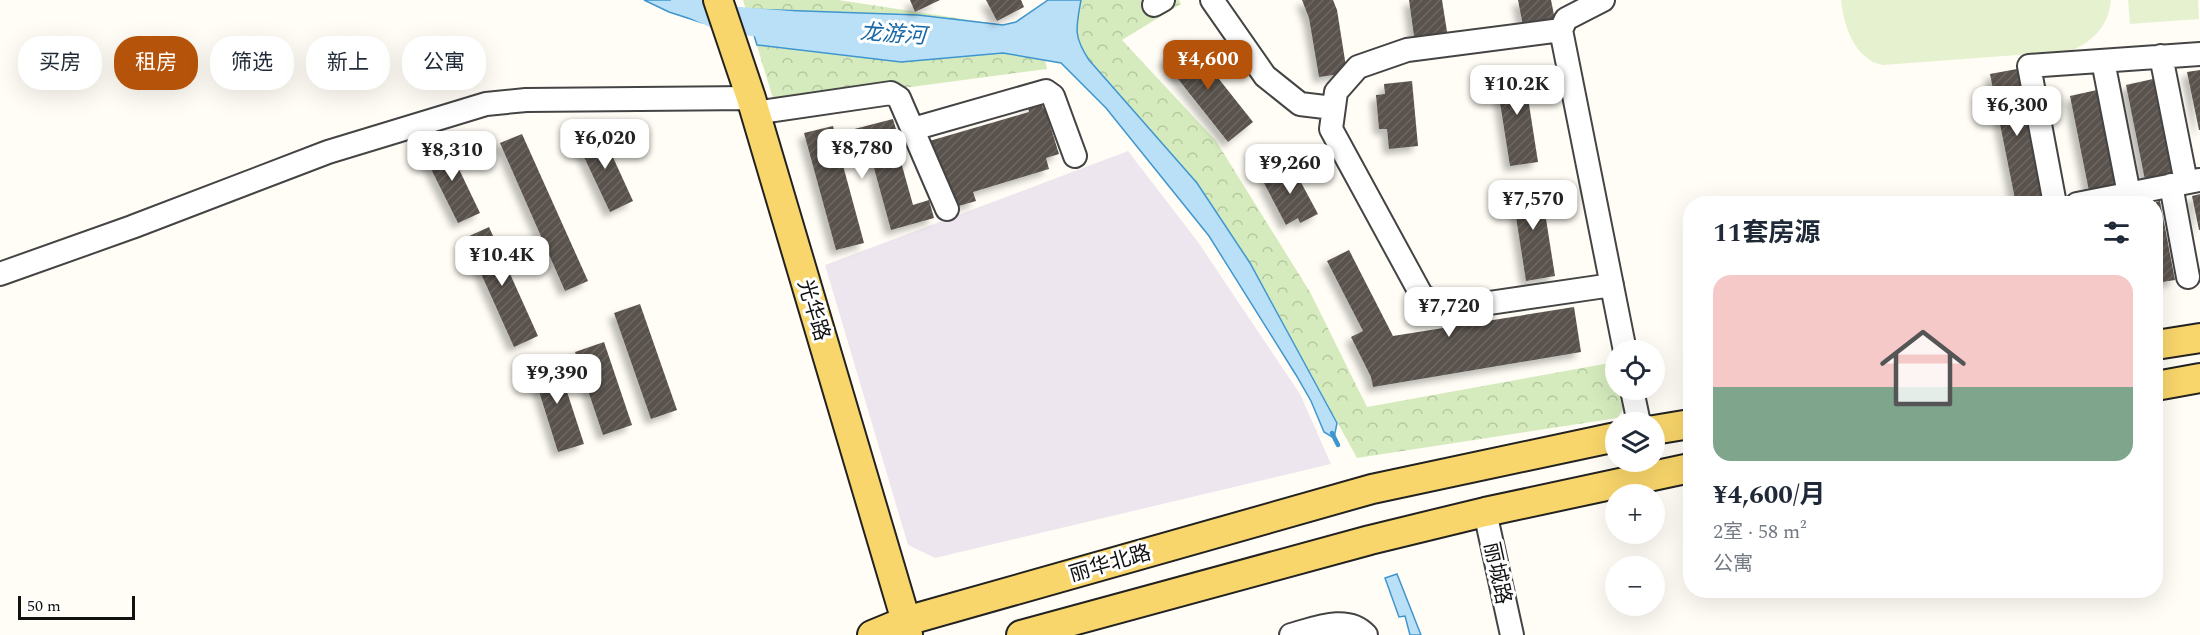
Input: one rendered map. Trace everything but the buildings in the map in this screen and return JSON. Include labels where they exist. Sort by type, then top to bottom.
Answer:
[{"type":"main road","name":"光华路","points":[[718,0],[753,105],[910,630]]},
{"type":"main road","points":[[2163,344],[2200,338]]},
{"type":"main road","points":[[2163,385],[2200,378]]},
{"type":"main road","points":[[1665,428],[1683,425]]},
{"type":"main road","name":"丽华北路","points":[[872,635],[910,630],[1022,588],[1360,492],[1605,439]]},
{"type":"main road","points":[[1022,588],[1027,633],[1381,537],[1683,470]]},
{"type":"street","points":[[1212,0],[1265,76],[1300,104],[1333,108]]},
{"type":"street","points":[[1604,0],[1566,19],[1561,30],[1623,340]]},
{"type":"street","points":[[1561,30],[1407,50],[1358,67],[1335,92],[1330,129],[1422,296],[1437,304],[1455,308],[1612,285]]},
{"type":"street","points":[[2053,196],[2029,66],[2200,54]]},
{"type":"street","points":[[2161,56],[2185,182],[2188,277]]},
{"type":"street","points":[[2103,61],[2118,196]]},
{"type":"street","points":[[913,129],[1046,91],[1053,96],[1075,156]]},
{"type":"street","points":[[0,274],[132,227],[328,152],[486,104],[526,100],[753,105],[891,93],[899,98],[947,209]]},
{"type":"street","points":[[2126,196],[2185,182]]},
{"type":"street","name":"丽城路","points":[[1485,512],[1512,635]]},
{"type":"street","points":[[1291,635],[1330,624],[1347,624],[1361,629],[1366,635]]},
{"type":"shaded area","points":[[1128,151],[1198,242],[1300,394],[1331,464],[935,558],[908,545],[825,265]]},
{"type":"green space","points":[[743,0],[838,0],[1003,25],[1016,22],[1035,10],[1047,69],[775,105]]},
{"type":"green space","points":[[1081,0],[1179,0],[1181,4],[1122,40],[1216,141],[1310,292],[1367,407],[1605,364],[1605,400],[1622,400],[1624,409],[1622,412],[1605,412],[1605,420],[1357,458],[1250,263],[1197,183],[1089,60],[1078,37]]},
{"type":"green space","points":[[1841,0],[2111,0],[2107,18],[2098,32],[2071,51],[1883,65],[1873,62],[1858,49],[1846,25]]},
{"type":"green space","points":[[2128,0],[2198,0],[2199,19],[2130,24]]},
{"type":"water","points":[[644,0],[695,0],[703,23],[669,12]]},
{"type":"water","points":[[1048,0],[1081,0],[1077,32],[1084,52],[1197,183],[1250,263],[1337,423],[1334,438],[1324,432],[1311,401],[1296,375],[1209,236],[1106,108],[1061,63],[1003,53],[901,62],[757,45],[746,9],[918,15],[1003,25],[1016,22]]},
{"type":"water","points":[[1397,574],[1421,635],[1410,635],[1405,616],[1399,617],[1385,578]]},
{"type":"waterway","name":"龙游河","points":[[685,0],[728,20],[789,25]]},
{"type":"waterway","points":[[1332,433],[1338,445]]}]
